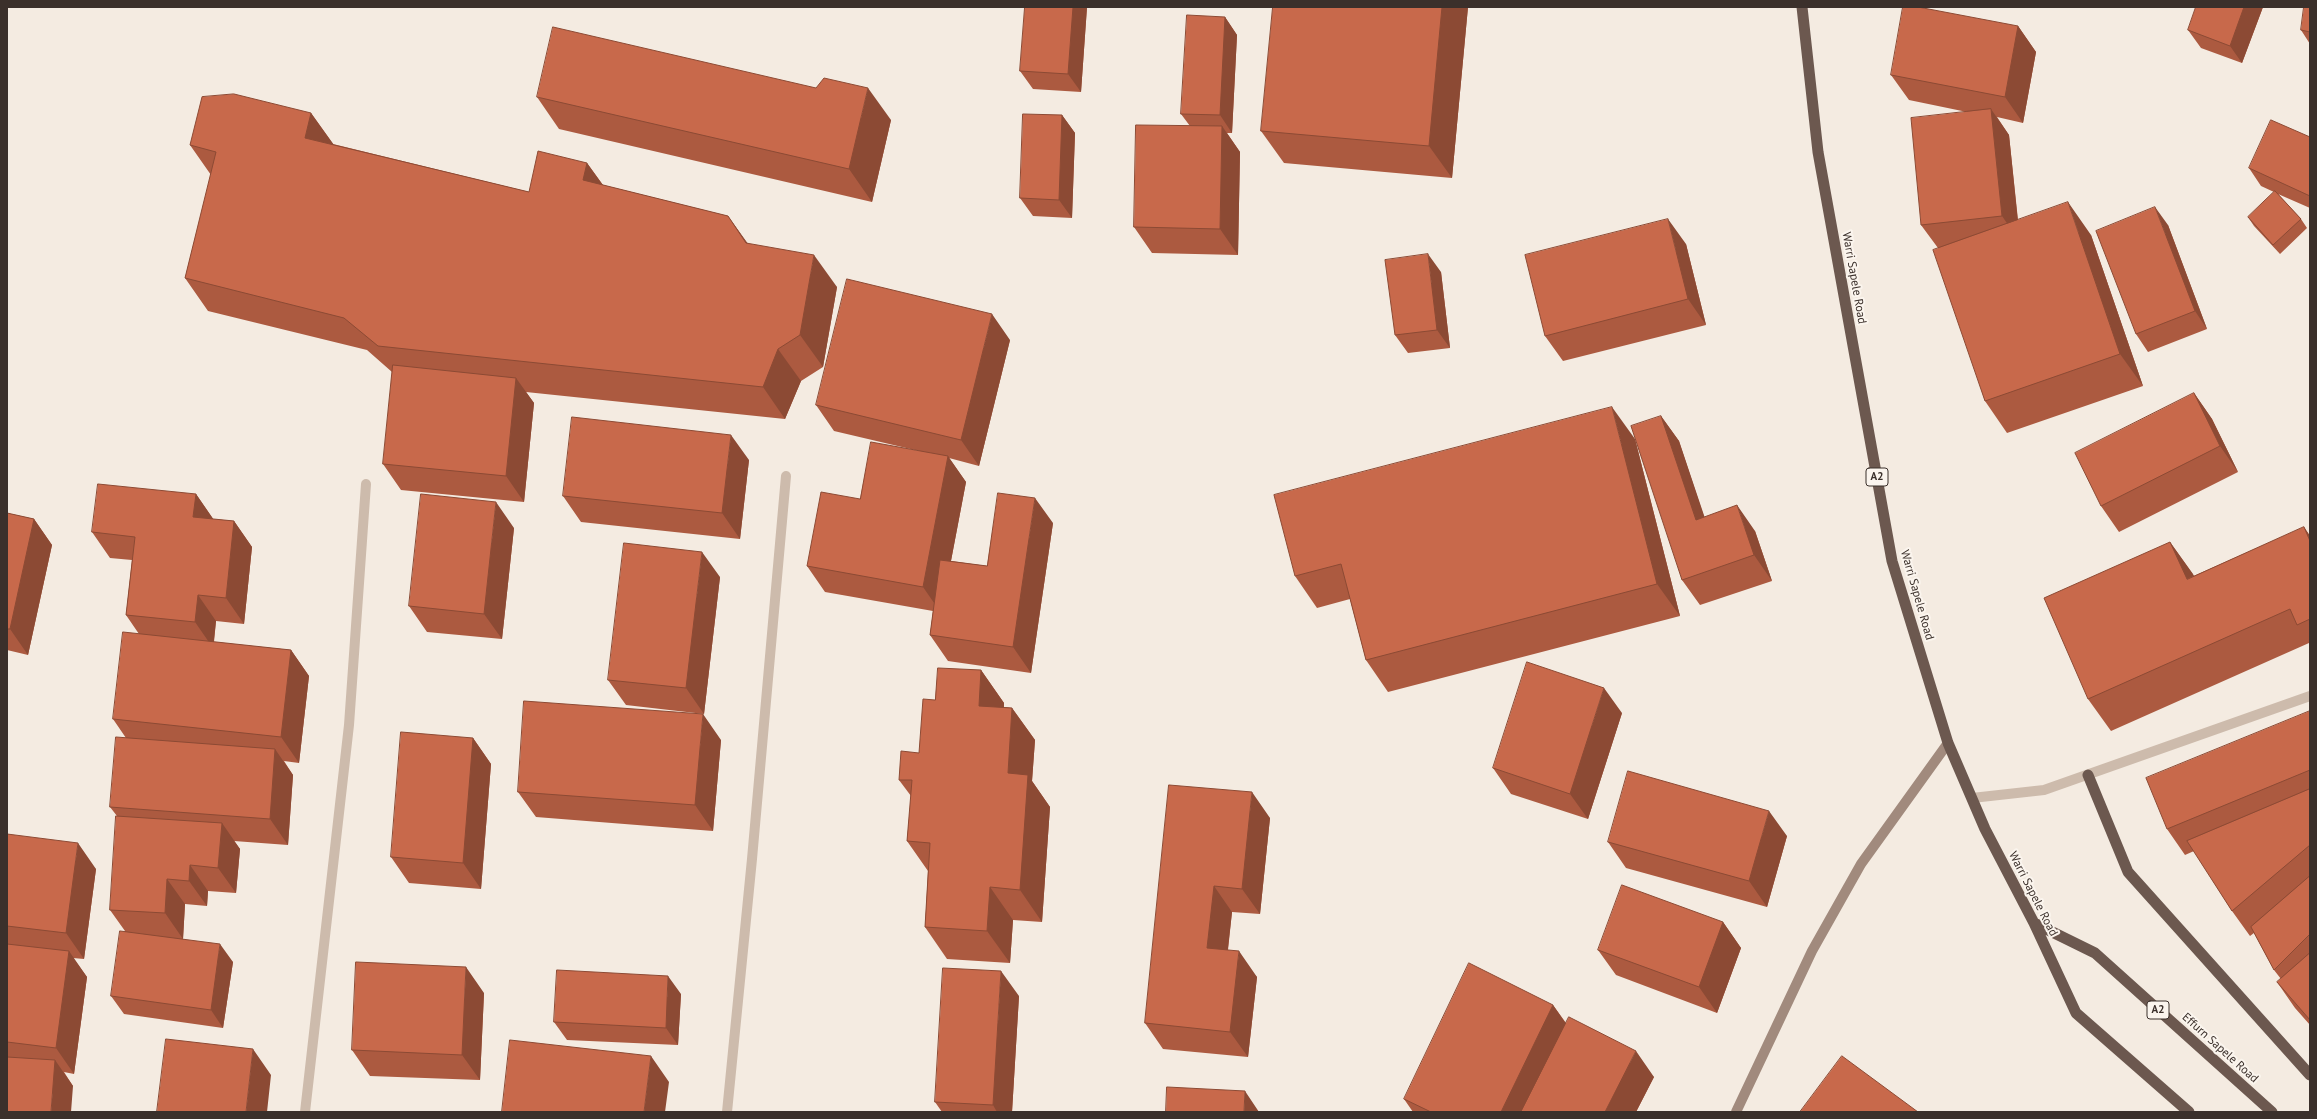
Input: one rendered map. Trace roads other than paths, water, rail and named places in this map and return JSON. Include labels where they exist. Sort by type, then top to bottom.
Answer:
[{"type":"highway","name":"Warri Sapele Road","points":[[1802,7],[1818,152],[1892,561],[1948,744],[1985,829],[2034,923],[2076,1013],[2189,1112]]},
{"type":"highway","points":[[2088,775],[2128,872],[2310,1075]]},
{"type":"highway","name":"Effurn Sapele Road","points":[[2034,923],[2095,953],[2272,1112]]},
{"type":"main road","points":[[1736,1112],[1812,951],[1861,864],[1948,744]]},
{"type":"street","points":[[727,1112],[752,859],[786,476]]},
{"type":"street","points":[[305,1112],[348,725],[366,484]]},
{"type":"street","points":[[1972,798],[2044,790],[2310,696]]}]
